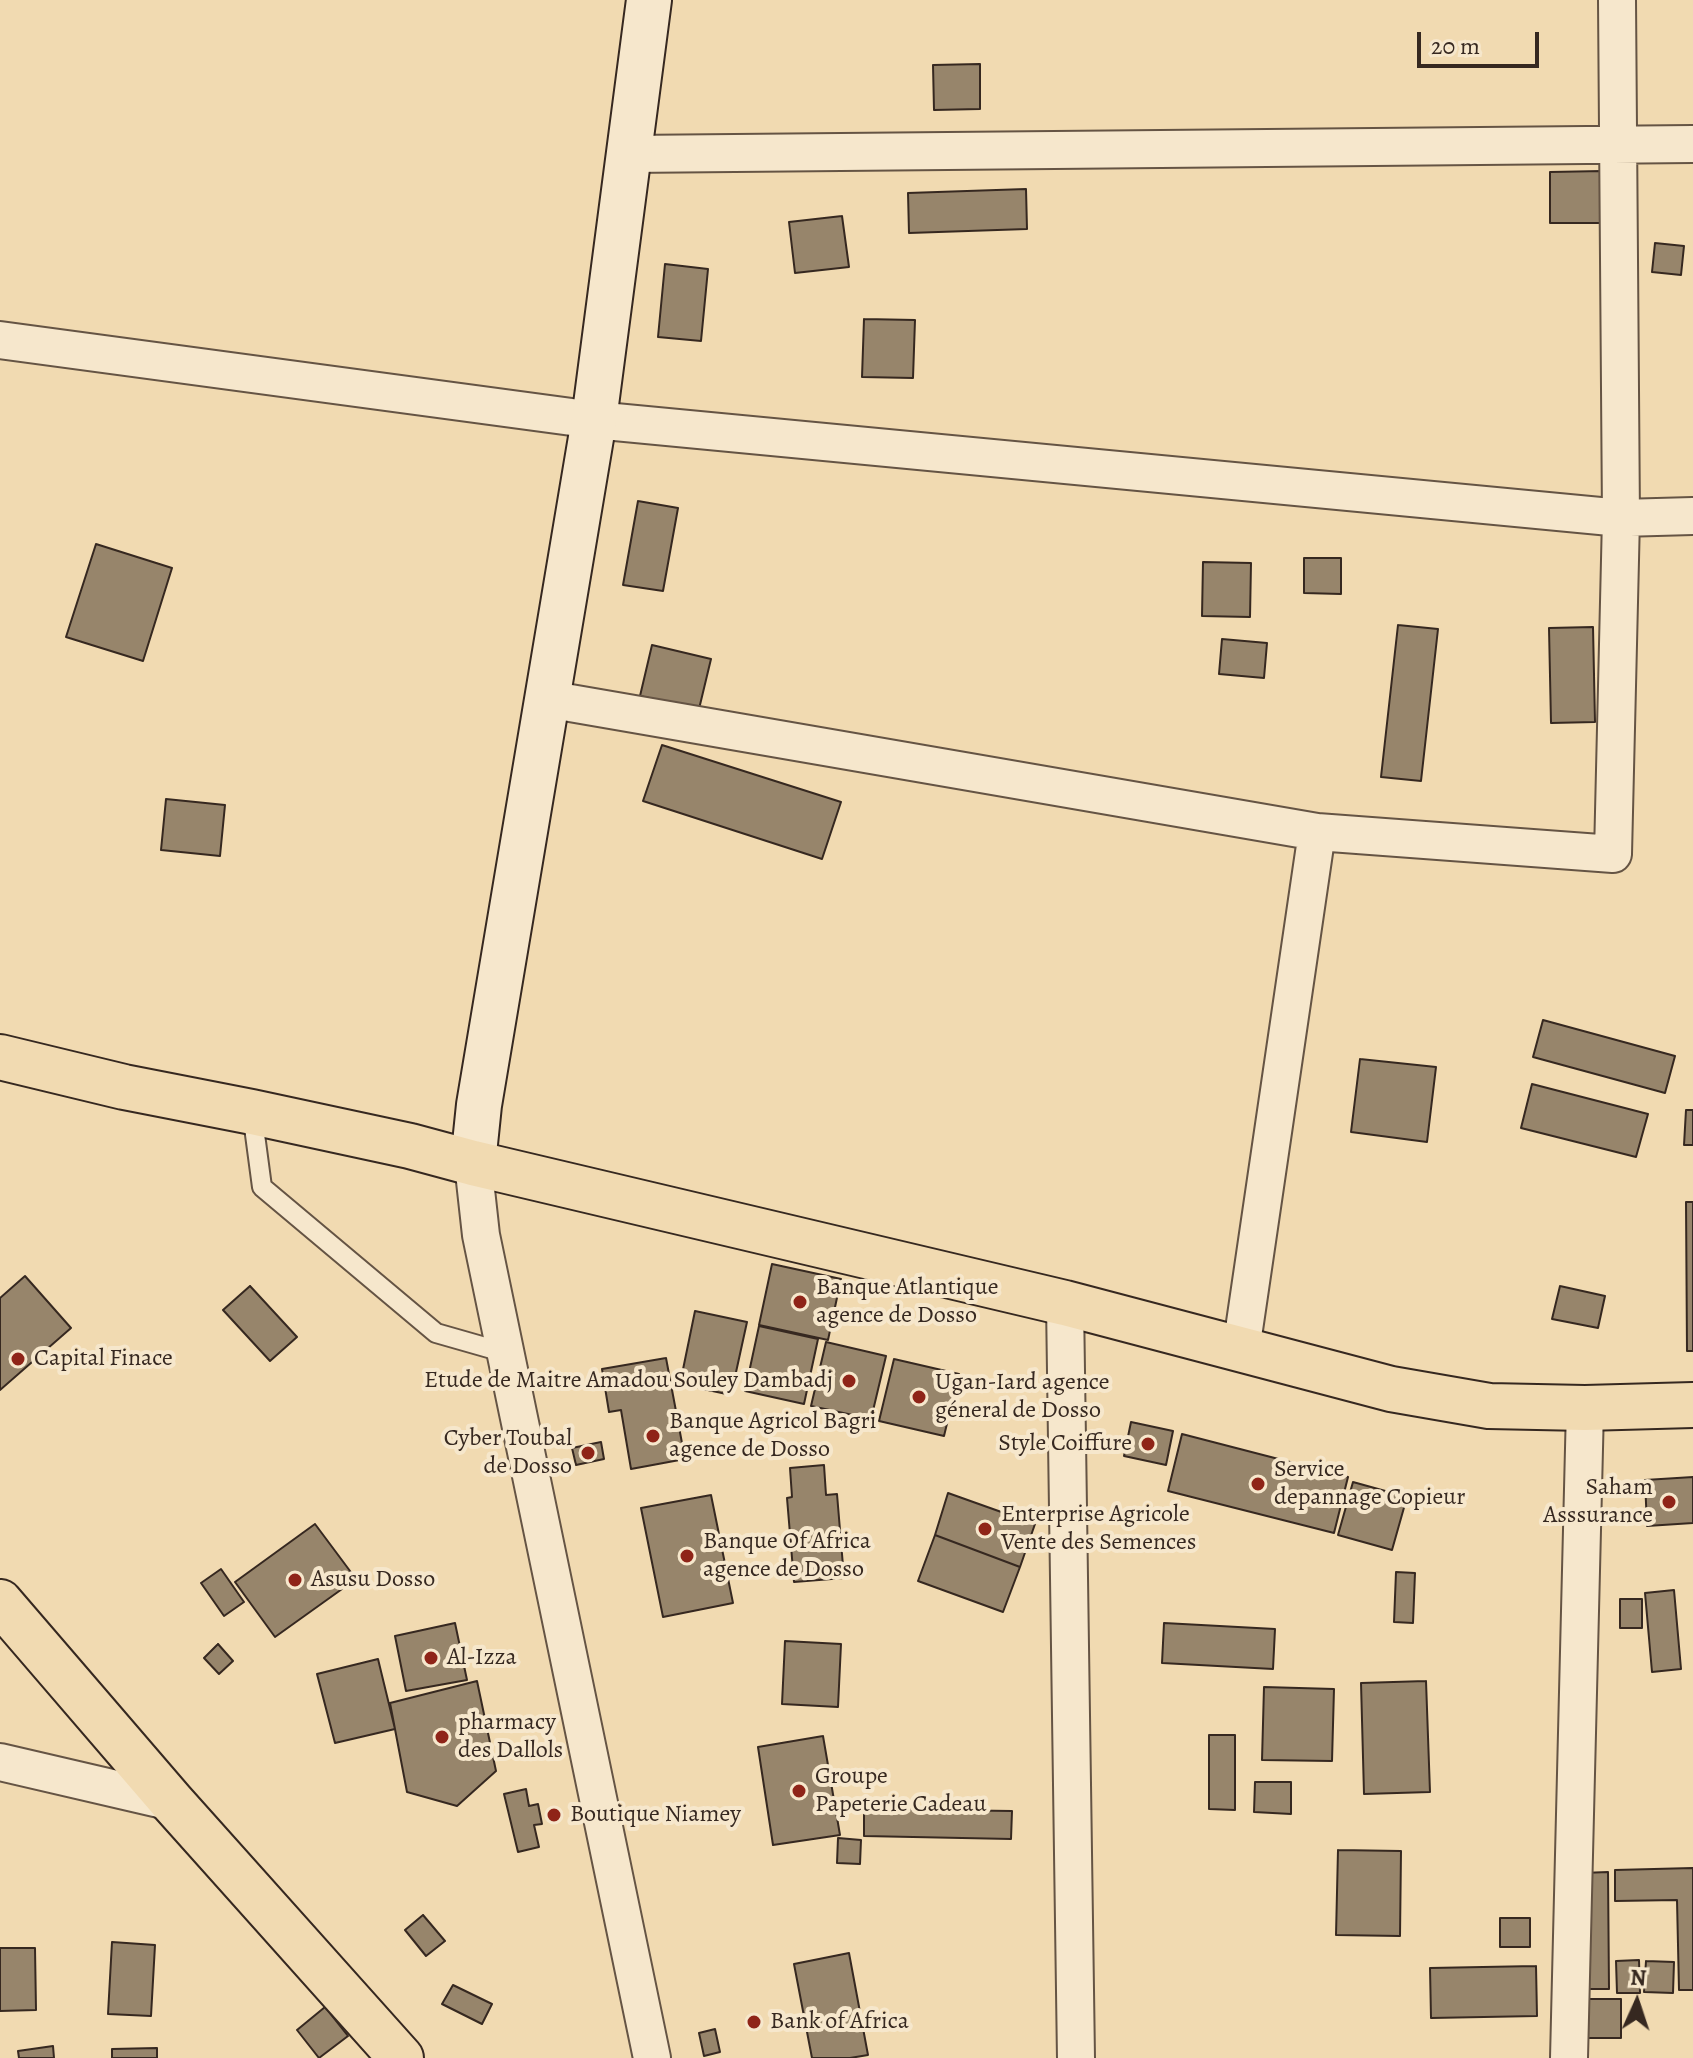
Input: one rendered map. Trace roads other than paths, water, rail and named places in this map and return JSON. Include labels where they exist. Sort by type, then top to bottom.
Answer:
[{"type":"main road","points":[[473,1163],[479,1105],[594,420],[649,0]]},
{"type":"main road","points":[[0,1057],[124,1087],[410,1146],[1065,1303],[1391,1389],[1489,1406],[1585,1408],[1693,1405]]},
{"type":"main road","points":[[0,1602],[172,1802],[401,2058]]},
{"type":"street","points":[[547,699],[1317,832],[1613,854],[1621,518],[1617,0]]},
{"type":"street","points":[[628,154],[1693,144]]},
{"type":"street","points":[[0,340],[594,420],[1621,518],[1693,516]]},
{"type":"street","points":[[1241,1350],[1317,832]]},
{"type":"street","points":[[473,1163],[481,1235],[652,2058]]},
{"type":"street","points":[[1065,1303],[1076,2058]]},
{"type":"street","points":[[1569,2058],[1585,1408]]},
{"type":"street","points":[[0,1762],[172,1802]]},
{"type":"lane","points":[[252,1112],[262,1187],[436,1333],[506,1353]]},
{"type":"place","name":"Banque Atlantique agence de Dosso","points":[[800,1302]]},
{"type":"place","name":"Capital Finace","points":[[18,1359]]},
{"type":"place","name":"Etude de Maitre Amadou Souley Dambadj","points":[[849,1381]]},
{"type":"place","name":"Ugan-Iard agence géneral de Dosso","points":[[919,1397]]},
{"type":"place","name":"Banque Agricol Bagri agence de Dosso","points":[[653,1436]]},
{"type":"place","name":"Style Coiffure","points":[[1148,1444]]},
{"type":"place","name":"Cyber Toubal de Dosso","points":[[588,1453]]},
{"type":"place","name":"Service depannage Copieur","points":[[1258,1484]]},
{"type":"place","name":"Saham Asssurance","points":[[1669,1502]]},
{"type":"place","name":"Enterprise Agricole Vente des Semences","points":[[985,1529]]},
{"type":"place","name":"Banque Of Africa agence de Dosso","points":[[687,1556]]},
{"type":"place","name":"Asusu Dosso","points":[[295,1580]]},
{"type":"place","name":"Al-Izza","points":[[431,1658]]},
{"type":"place","name":"pharmacy des Dallols","points":[[442,1737]]},
{"type":"place","name":"Groupe Papeterie Cadeau","points":[[799,1791]]},
{"type":"place","name":"Boutique Niamey","points":[[554,1815]]},
{"type":"place","name":"Bank of Africa","points":[[754,2022]]}]
